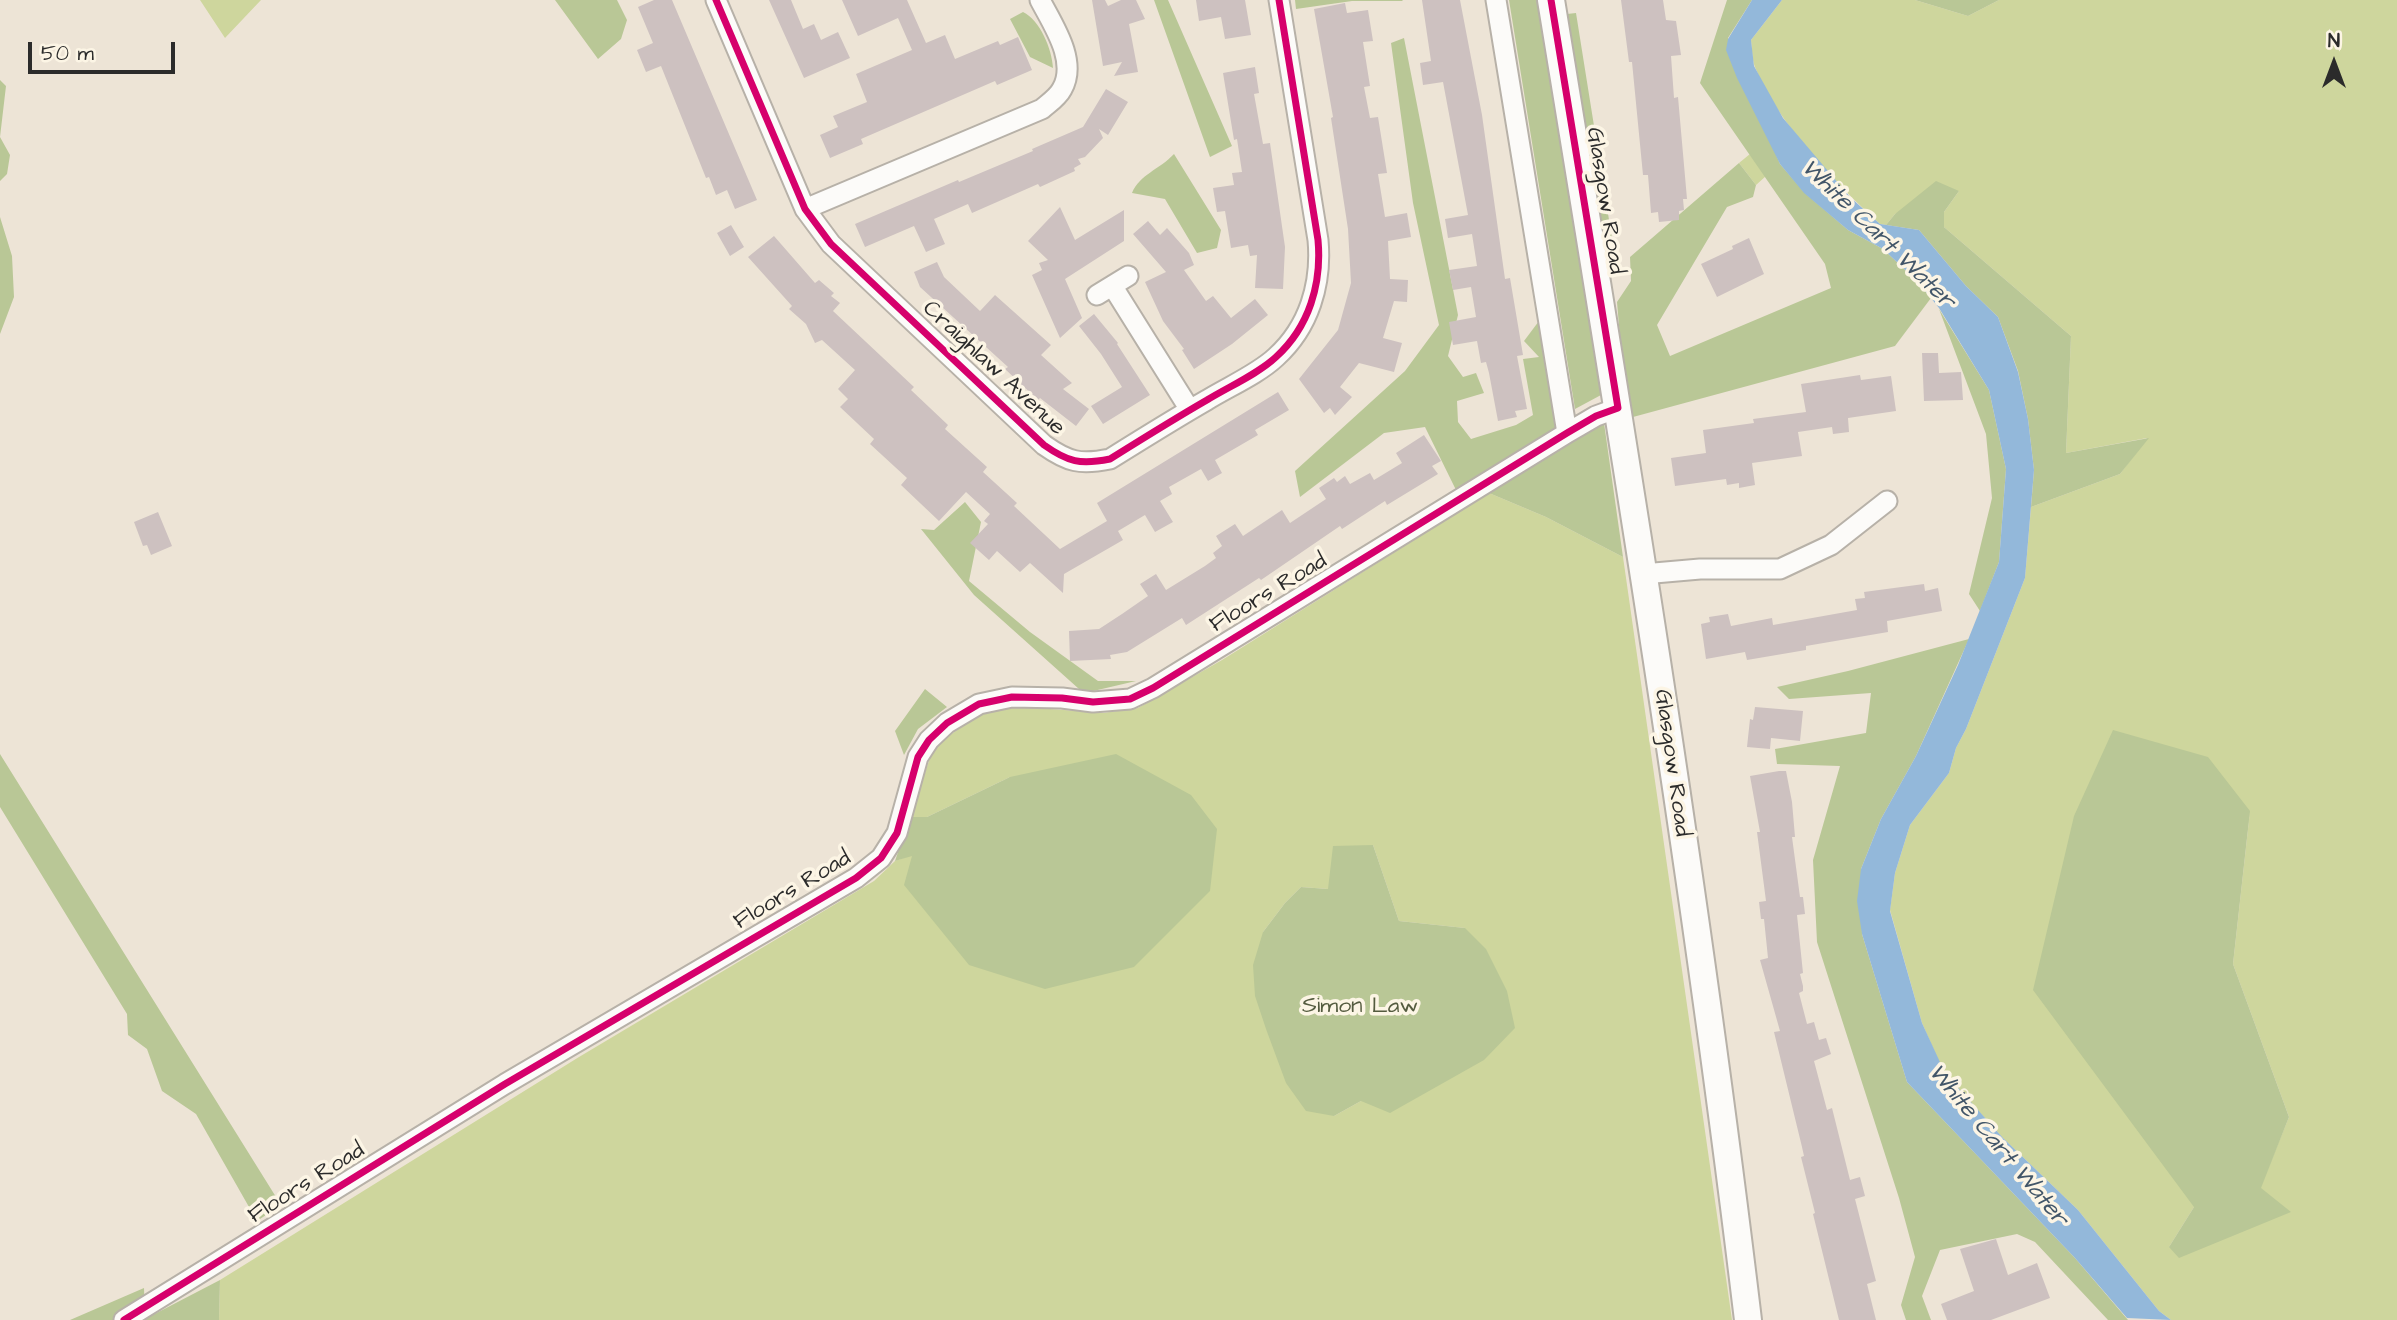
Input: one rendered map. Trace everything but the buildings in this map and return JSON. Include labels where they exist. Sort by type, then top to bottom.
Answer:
[{"type":"main road","name":"Glasgow Road","points":[[1551,0],[1618,408],[1693,909],[1748,1320]]},
{"type":"street","name":"Craighlaw Avenue","points":[[716,0],[805,209],[831,244],[1044,445],[1059,456],[1074,462],[1110,459],[1274,359],[1300,328],[1316,290],[1320,262],[1279,0]]},
{"type":"street","points":[[805,209],[1042,109],[1061,92],[1068,76],[1063,47],[1040,0]]},
{"type":"street","points":[[1496,0],[1567,433]]},
{"type":"street","points":[[1113,286],[1190,410]]},
{"type":"street","name":"Floors Road","points":[[124,1320],[505,1084],[856,878],[881,858],[897,833],[918,757],[929,740],[947,723],[979,704],[1012,697],[1093,702],[1130,699],[1153,688],[1567,433],[1596,416],[1618,408]]},
{"type":"street","points":[[1643,574],[1700,569],[1780,569],[1830,545],[1887,501]]},
{"type":"green space","points":[[200,0],[261,0],[225,38]]},
{"type":"green space","points":[[555,0],[617,0],[627,20],[621,39],[598,59]]},
{"type":"green space","points":[[1154,0],[1168,0],[1232,146],[1210,157]]},
{"type":"green space","points":[[1295,0],[1403,1],[1352,1],[1296,9]]},
{"type":"green space","points":[[1509,0],[1542,0],[1601,395],[1575,409]]},
{"type":"green space","points":[[1727,0],[1752,0],[1728,38],[1780,164],[1805,193],[1848,230],[1883,249],[1931,298],[1895,346],[1633,417],[1623,373],[1617,302],[1631,281],[1630,257],[1739,163],[1756,185],[1753,197],[1727,207],[1657,325],[1670,356],[1831,288],[1825,264],[1700,83]]},
{"type":"green space","points":[[1782,0],[1915,0],[1968,16],[1999,0],[2397,0],[2397,1320],[2171,1320],[2159,1311],[2078,1210],[2003,1138],[1944,1073],[1922,1023],[1890,910],[1895,873],[1910,825],[1949,773],[1956,748],[1966,729],[2025,578],[2031,507],[2120,474],[2147,438],[2066,453],[2071,336],[1944,227],[1944,212],[1959,191],[1895,214],[1886,225],[1880,224],[1827,172],[1777,109],[1755,67],[1751,40]],"holes":[[[2250,811],[2233,964],[2289,1117],[2260,1188],[2169,1247],[2194,1207]]]},
{"type":"green space","points":[[1915,0],[1999,0],[1968,16]]},
{"type":"green space","points":[[1023,12],[1035,21],[1044,36],[1053,68],[1030,57],[1010,19]]},
{"type":"green space","points":[[1576,13],[1617,270],[1610,279],[1567,14]]},
{"type":"green space","points":[[1404,38],[1458,315],[1448,356],[1463,377],[1476,373],[1484,393],[1457,401],[1458,422],[1471,439],[1516,425],[1533,415],[1523,359],[1539,357],[1524,341],[1539,321],[1558,426],[1456,490],[1425,427],[1384,433],[1300,497],[1295,471],[1405,371],[1439,325],[1413,203],[1391,43]]},
{"type":"green space","points":[[0,80],[6,86],[0,137]]},
{"type":"green space","points":[[0,137],[10,155],[7,174],[0,181]]},
{"type":"green space","points":[[1174,154],[1221,230],[1217,248],[1197,253],[1165,199],[1132,193],[1140,181]]},
{"type":"green space","points":[[1750,154],[1766,176],[1756,185],[1739,163]]},
{"type":"green space","points":[[1936,181],[1959,191],[1944,212],[1944,227],[2071,336],[2066,453],[2149,438],[2120,474],[2031,507],[2034,470],[2028,419],[2018,371],[1998,317],[1966,286],[1919,230],[1886,225],[1895,214]]},
{"type":"green space","points":[[0,217],[12,256],[14,297],[0,334]]},
{"type":"green space","points":[[1939,309],[1989,390],[2006,469],[1999,562],[1980,611],[1969,594],[1992,498],[1986,434]]},
{"type":"green space","points":[[1604,423],[1623,557],[1546,517],[1489,493]]},
{"type":"green space","points":[[1489,493],[1546,517],[1623,557],[1732,1320],[219,1320],[220,1280],[579,1057],[874,881],[895,861],[912,855],[1010,777],[927,817],[910,817],[932,752],[947,737],[985,711],[1012,706],[1103,713],[1138,708],[1222,660]],"holes":[[[1373,845],[1399,921],[1465,928],[1361,1101],[1334,1116],[1263,932],[1301,887],[1328,889]]]},
{"type":"green space","points":[[965,502],[981,522],[969,581],[1030,632],[1098,681],[1136,681],[1089,692],[1079,689],[974,595],[921,529],[934,530]]},
{"type":"green space","points":[[1969,639],[1916,756],[1881,819],[1861,869],[1862,934],[1907,1082],[2075,1258],[2128,1320],[2108,1320],[2035,1242],[2017,1234],[1940,1250],[1922,1296],[1931,1320],[1906,1320],[1901,1305],[1915,1257],[1899,1198],[1817,942],[1813,860],[1840,766],[1777,764],[1775,749],[1866,733],[1871,693],[1789,699],[1777,687]]},
{"type":"green space","points":[[925,689],[947,707],[918,729],[904,755],[895,731]]},
{"type":"green space","points":[[2113,730],[2208,757],[2250,811],[2233,964],[2289,1117],[2261,1188],[2291,1212],[2179,1258],[2169,1247],[2194,1207],[2033,990],[2074,816]]},
{"type":"green space","points":[[0,754],[281,1205],[257,1221],[196,1114],[162,1091],[147,1049],[128,1035],[127,1014],[0,807]]},
{"type":"green space","points":[[1116,754],[1191,795],[1217,829],[1210,891],[1134,967],[1045,989],[969,965],[904,885],[912,856],[895,861],[910,817],[927,817],[1010,777]]},
{"type":"green space","name":"Simon Law","points":[[1373,845],[1399,921],[1465,928],[1486,949],[1507,991],[1515,1028],[1484,1060],[1390,1113],[1361,1101],[1334,1116],[1306,1111],[1286,1083],[1266,1029],[1255,996],[1253,965],[1263,932],[1285,903],[1301,887],[1328,889],[1333,846]]},
{"type":"green space","points":[[220,1280],[219,1320],[70,1320],[144,1288],[145,1319]]},
{"type":"water","name":"White Cart Water","points":[[1752,0],[1782,0],[1751,40],[1754,66],[1783,118],[1850,197],[1880,224],[1919,230],[1966,286],[1998,317],[2018,372],[2028,419],[2034,470],[2025,578],[1966,729],[1956,748],[1949,773],[1910,825],[1895,873],[1890,911],[1922,1023],[1945,1073],[2003,1138],[2078,1210],[2159,1311],[2171,1320],[2127,1318],[2075,1258],[1907,1082],[1862,934],[1857,901],[1861,869],[1881,819],[1916,756],[1958,665],[1999,562],[2006,469],[1989,390],[1939,308],[1917,281],[1883,249],[1848,230],[1804,193],[1780,164],[1726,50],[1728,39]]},
{"type":"cycle path","points":[[716,0],[805,209],[831,244],[1044,445],[1060,455],[1082,462],[1110,459],[1261,369],[1287,345],[1311,304],[1318,273],[1318,240],[1279,0]]},
{"type":"cycle path","points":[[124,1320],[505,1084],[856,878],[881,858],[897,833],[918,757],[929,740],[947,723],[979,704],[1012,697],[1093,702],[1130,699],[1153,688],[1567,433],[1596,416],[1618,408],[1551,0]]}]
